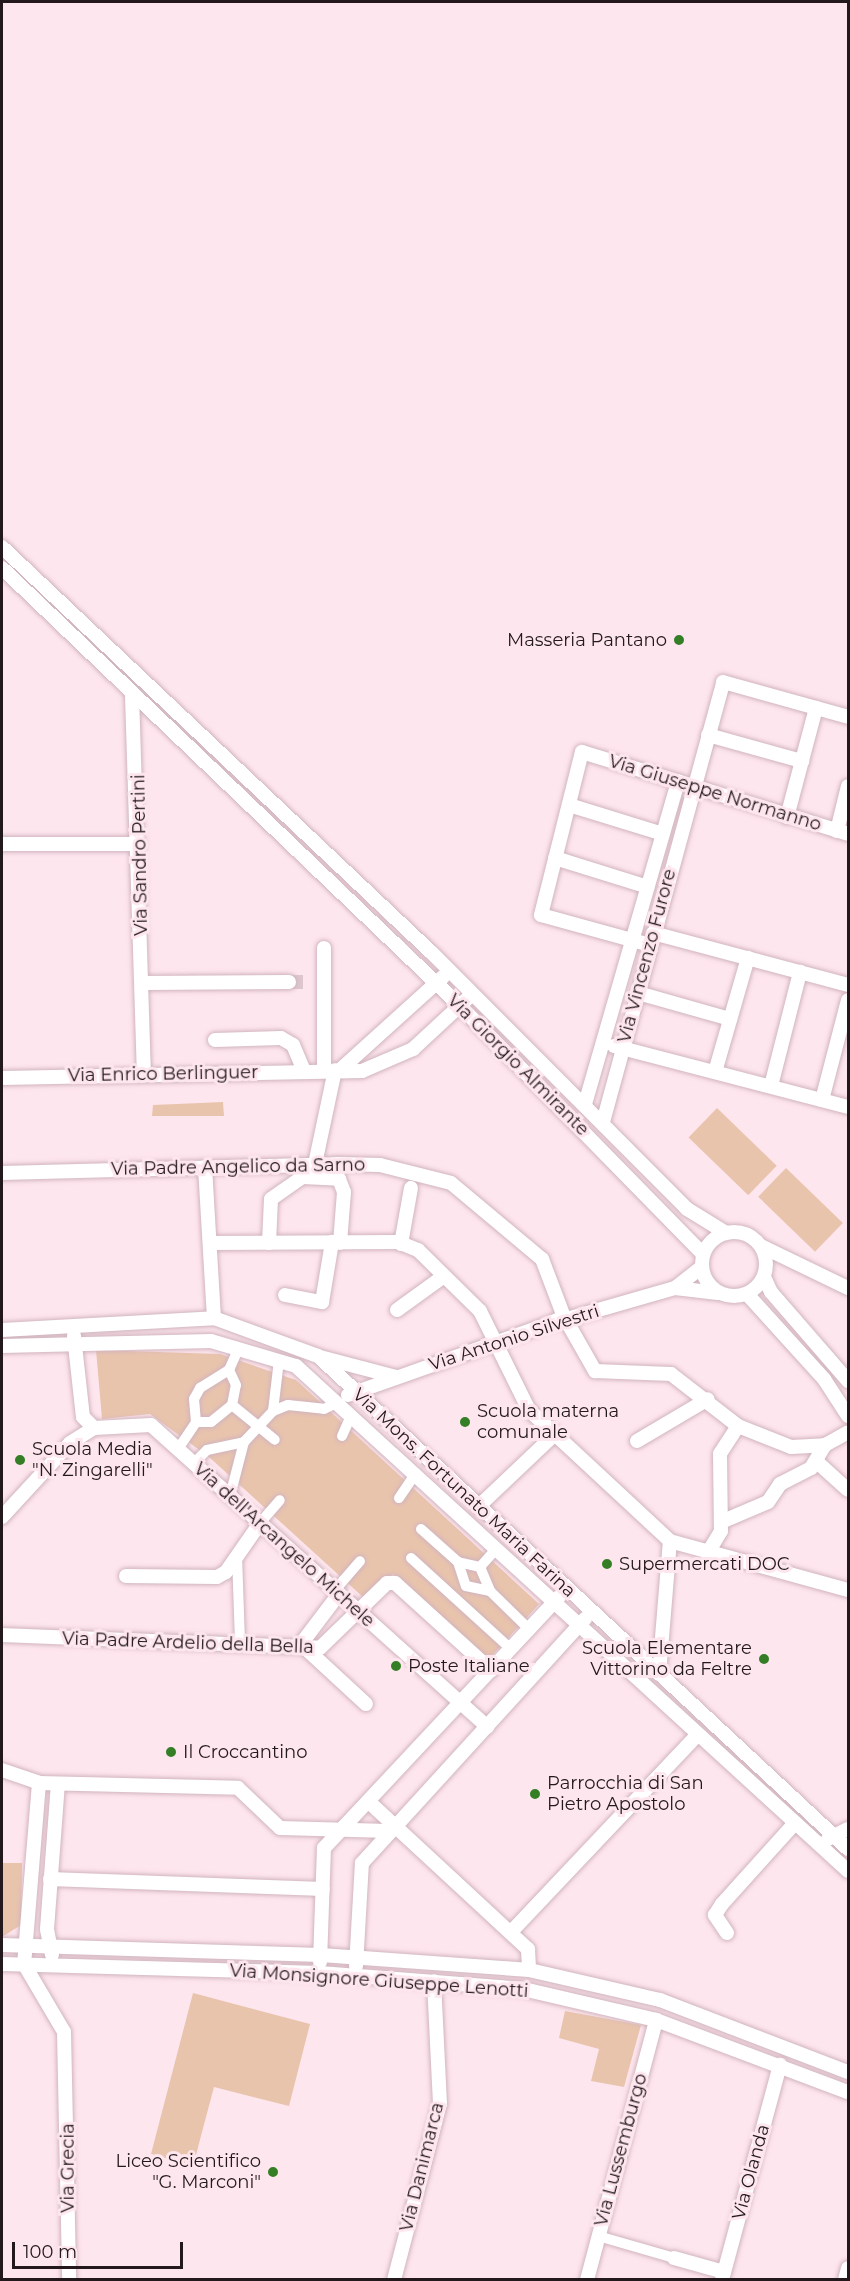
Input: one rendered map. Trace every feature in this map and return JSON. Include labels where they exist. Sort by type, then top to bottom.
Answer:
[{"type":"street","points":[[2,547],[450,970]]},
{"type":"street","points":[[2,568],[436,983],[333,1070]]},
{"type":"street","name":"Via Vincenzo Furore","points":[[603,1122],[621,1048],[723,682],[816,708]]},
{"type":"street","name":"Via Sandro Pertini","points":[[132,694],[137,727],[144,1073]]},
{"type":"street","points":[[787,817],[816,708],[849,717]]},
{"type":"street","points":[[137,727],[162,723]]},
{"type":"street","points":[[708,735],[802,761]]},
{"type":"street","name":"Via Giuseppe Normanno","points":[[569,805],[582,752],[678,782],[693,790],[843,833]]},
{"type":"street","name":"Via Vincenzo Furore","points":[[585,1104],[606,1044],[678,782]]},
{"type":"street","points":[[843,833],[849,786]]},
{"type":"street","points":[[663,834],[569,805],[541,915],[634,940],[651,939],[748,958],[849,985]]},
{"type":"street","points":[[2,844],[138,844]]},
{"type":"street","points":[[555,858],[648,887]]},
{"type":"street","points":[[315,1164],[333,1070],[317,982],[324,948]]},
{"type":"street","points":[[715,1072],[748,958]]},
{"type":"street","name":"Via Giorgio Almirante","points":[[703,1261],[460,1005],[436,983],[450,970],[687,1209],[726,1233]]},
{"type":"street","points":[[771,1086],[800,972]]},
{"type":"street","points":[[143,983],[289,982]]},
{"type":"street","name":"Via Enrico Berlinguer","points":[[2,1078],[333,1070],[390,1063],[473,993]]},
{"type":"street","points":[[638,993],[730,1019]]},
{"type":"street","points":[[822,1100],[849,1000]]},
{"type":"street","points":[[215,1040],[281,1038],[293,1045],[304,1071]]},
{"type":"street","points":[[606,1044],[849,1107]]},
{"type":"street","name":"Via Padre Angelico da Sarno","points":[[2,1173],[315,1164],[380,1165],[451,1183],[542,1259],[564,1317],[546,1325]]},
{"type":"street","points":[[205,1167],[214,1318]]},
{"type":"street","points":[[269,1243],[271,1198],[303,1177],[339,1179],[344,1192],[336,1242],[322,1302],[285,1295]]},
{"type":"street","points":[[401,1244],[411,1188]]},
{"type":"street","points":[[849,1288],[761,1246],[743,1233],[726,1233],[703,1261],[718,1293],[747,1294],[824,1379],[849,1416]]},
{"type":"street","points":[[211,1243],[401,1244],[418,1250],[480,1311],[529,1410],[670,1541],[849,1590]]},
{"type":"street","points":[[761,1246],[765,1275],[771,1292],[849,1381]]},
{"type":"street","name":"Via Antonio Silvestri","points":[[675,1288],[703,1261]]},
{"type":"street","points":[[747,1294],[765,1275],[800,1263]]},
{"type":"street","points":[[397,1310],[444,1276]]},
{"type":"street","name":"Via Antonio Silvestri","points":[[337,1403],[353,1391],[546,1325],[675,1288],[718,1293]]},
{"type":"street","name":"Via Mons. Fortunato Maria Farina","points":[[2,1330],[214,1318],[318,1356],[353,1391],[849,1849]]},
{"type":"street","points":[[566,1320],[595,1371],[671,1374],[708,1399],[738,1426],[790,1447],[825,1445],[849,1432]]},
{"type":"street","points":[[2,1517],[70,1443],[94,1428],[83,1416],[79,1327]]},
{"type":"street","name":"Via Mons. Fortunato Maria Farina","points":[[2,1346],[211,1341],[296,1366],[848,1869]]},
{"type":"street","points":[[178,1449],[196,1422],[194,1399],[200,1388],[229,1370],[239,1348]]},
{"type":"street","points":[[318,1356],[396,1377]]},
{"type":"street","points":[[273,1412],[279,1360]]},
{"type":"street","points":[[196,1422],[211,1422],[232,1405],[236,1385],[229,1370]]},
{"type":"street","points":[[637,1442],[708,1399]]},
{"type":"street","points":[[230,1496],[244,1442],[273,1412],[288,1405],[324,1409],[337,1403]]},
{"type":"street","points":[[232,1405],[261,1424],[275,1440]]},
{"type":"street","points":[[342,1436],[351,1416]]},
{"type":"street","name":"Via dell'Arcangelo Michele","points":[[94,1428],[151,1425],[487,1727]]},
{"type":"street","points":[[710,1551],[722,1522],[720,1454],[738,1426]]},
{"type":"street","points":[[478,1507],[555,1434]]},
{"type":"street","points":[[194,1463],[207,1450],[244,1442]]},
{"type":"street","points":[[722,1522],[768,1502],[780,1484],[816,1461],[825,1445]]},
{"type":"street","points":[[816,1461],[849,1490]]},
{"type":"street","points":[[399,1498],[415,1474]]},
{"type":"street","points":[[126,1576],[217,1577],[237,1556],[260,1523],[280,1500]]},
{"type":"street","points":[[421,1529],[458,1563],[466,1586]]},
{"type":"street","points":[[659,1674],[670,1541]]},
{"type":"street","points":[[480,1567],[496,1549]]},
{"type":"street","points":[[237,1556],[240,1643]]},
{"type":"street","points":[[411,1558],[511,1649]]},
{"type":"street","points":[[360,1561],[301,1644],[366,1704]]},
{"type":"street","points":[[458,1563],[480,1567]]},
{"type":"street","points":[[480,1567],[490,1591],[530,1629]]},
{"type":"street","points":[[358,1610],[387,1583],[395,1583],[491,1670]]},
{"type":"street","points":[[456,1598],[466,1586]]},
{"type":"street","points":[[466,1586],[490,1591]]},
{"type":"street","points":[[320,1973],[324,1848],[567,1589]]},
{"type":"street","name":"Via Padre Ardelio della Bella","points":[[2,1635],[327,1645],[358,1610]]},
{"type":"street","points":[[356,1976],[362,1863],[592,1611]]},
{"type":"street","points":[[511,1932],[698,1734]]},
{"type":"street","points":[[2,1770],[39,1783],[238,1788],[280,1828],[340,1832],[392,1829]]},
{"type":"street","points":[[24,1964],[28,1946],[39,1783]]},
{"type":"street","points":[[51,1964],[52,1947],[47,1929],[58,1784]]},
{"type":"street","points":[[369,1802],[392,1829],[528,1949],[529,1970]]},
{"type":"street","points":[[727,1933],[716,1915],[722,1904],[795,1822]]},
{"type":"street","points":[[819,1844],[849,1829]]},
{"type":"street","points":[[32,1869],[51,1874],[323,1889]]},
{"type":"street","points":[[2,1945],[321,1955],[529,1970],[660,2000],[849,2072]]},
{"type":"street","name":"Via Grecia","points":[[24,1964],[64,2032],[69,2280]]},
{"type":"street","name":"Via Monsignore Giuseppe Lenotti","points":[[2,1965],[51,1964],[320,1973],[523,1989],[656,2020],[849,2092]]},
{"type":"street","name":"Via Danimarca","points":[[394,2280],[441,2104],[434,1981]]},
{"type":"street","name":"Via Lussemburgo","points":[[587,2280],[656,2020]]},
{"type":"street","name":"Via Olanda","points":[[723,2276],[780,2065]]},
{"type":"street","points":[[598,2236],[674,2258],[723,2276]]},
{"type":"street","points":[[844,2280],[849,2268]]},
{"type":"shaded area","points":[[223,1102],[224,1116],[152,1116],[153,1105]]},
{"type":"shaded area","points":[[717,1108],[777,1166],[748,1195],[689,1137]]},
{"type":"shaded area","points":[[786,1168],[843,1223],[815,1252],[758,1197]]},
{"type":"shaded area","points":[[96,1350],[220,1354],[296,1380],[539,1604],[486,1662],[393,1574],[364,1598],[209,1457],[150,1414],[102,1419]]},
{"type":"shaded area","points":[[2,1863],[22,1863],[21,1925],[2,1937]]},
{"type":"shaded area","points":[[193,1993],[310,2024],[289,2106],[214,2087],[193,2166],[151,2154]]},
{"type":"shaded area","points":[[565,2011],[641,2025],[624,2087],[591,2081],[599,2049],[559,2038]]},
{"type":"tunnel","points":[[289,982],[310,982]]},
{"type":"place","name":"Masseria Pantano","points":[[679,640]]},
{"type":"place","name":"Scuola materna comunale","points":[[465,1422]]},
{"type":"place","name":"Scuola Media \"N. Zingarelli\"","points":[[20,1460]]},
{"type":"place","name":"Supermercati DOC","points":[[607,1564]]},
{"type":"place","name":"Scuola Elementare Vittorino da Feltre","points":[[764,1659]]},
{"type":"place","name":"Poste Italiane","points":[[396,1666]]},
{"type":"place","name":"Il Croccantino","points":[[171,1752]]},
{"type":"place","name":"Parrocchia di San Pietro Apostolo","points":[[535,1794]]},
{"type":"place","name":"Liceo Scientifico \"G. Marconi\"","points":[[273,2172]]}]
